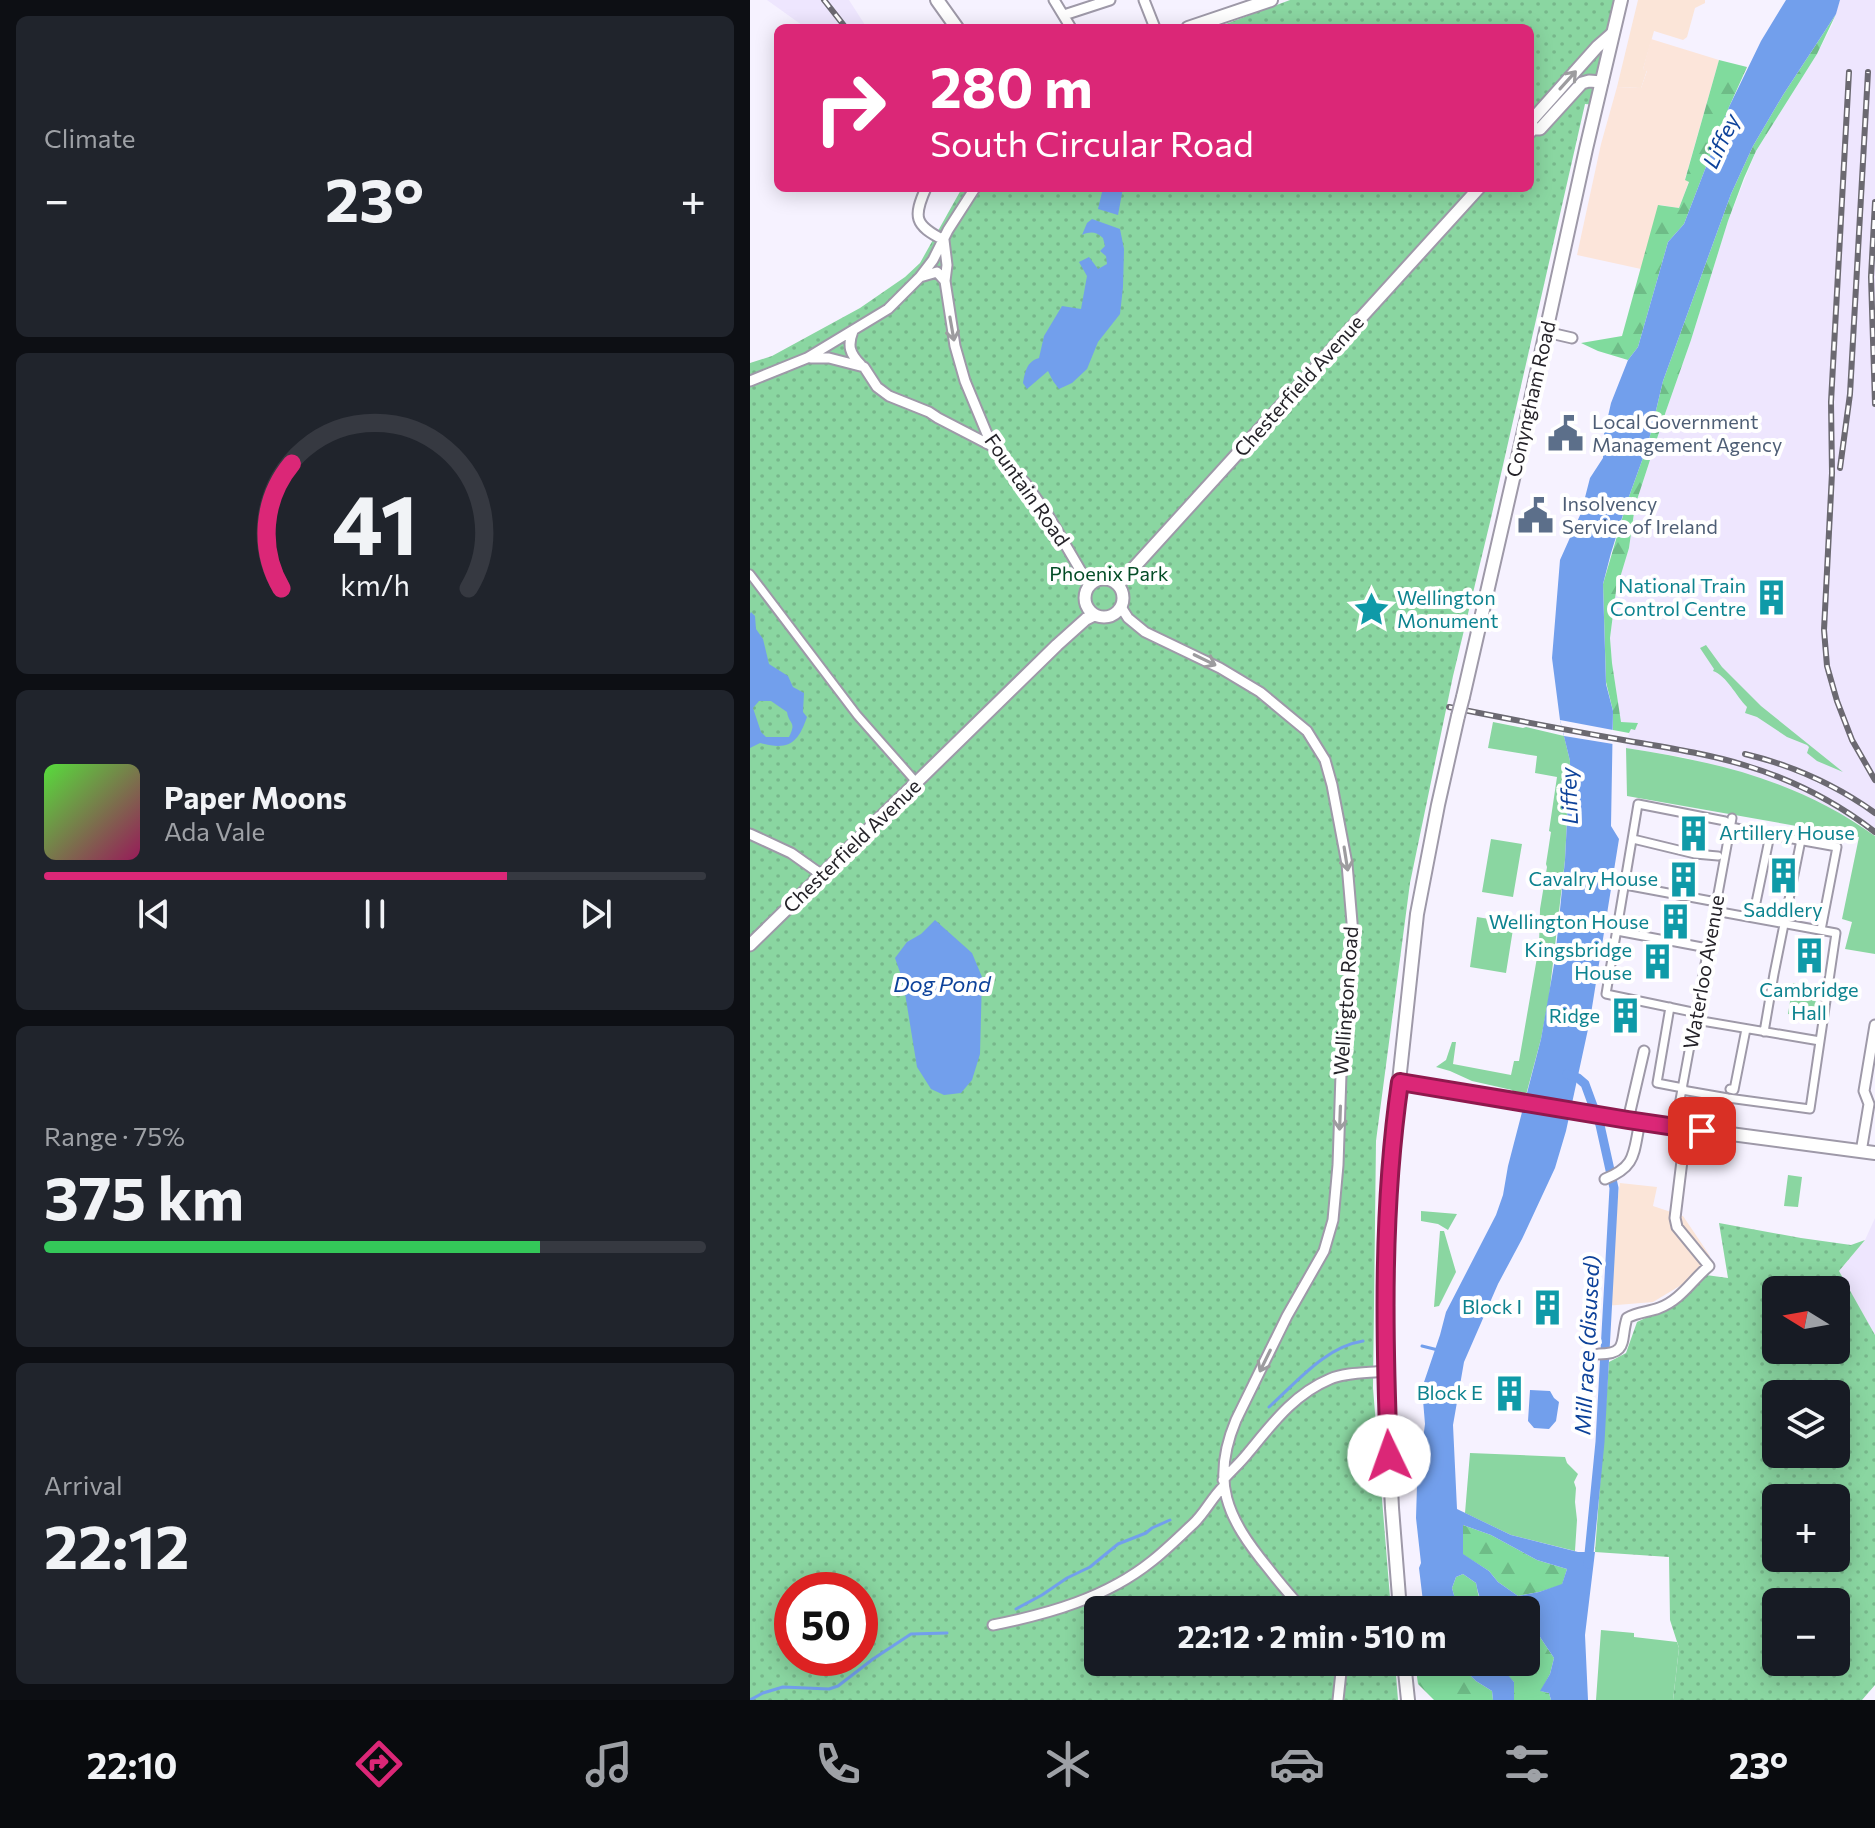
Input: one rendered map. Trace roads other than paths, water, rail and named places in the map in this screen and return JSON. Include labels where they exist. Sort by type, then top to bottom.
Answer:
[{"type":"main road","points":[[937,0],[954,24]]},
{"type":"main road","points":[[1200,24],[1271,0]]},
{"type":"main road","name":"Conyngham Road","points":[[1399,1596],[1385,1371],[1386,1259],[1390,1170],[1411,958],[1438,805],[1621,0]]},
{"type":"main road","points":[[1400,1082],[1634,1121],[1875,1153]]},
{"type":"main road","points":[[1405,1676],[1408,1700]]},
{"type":"street","points":[[1054,0],[1069,24]]},
{"type":"street","points":[[1064,15],[1110,0]]},
{"type":"street","points":[[1144,0],[1153,24]]},
{"type":"street","points":[[1534,118],[1613,33]]},
{"type":"street","points":[[1534,130],[1540,129],[1582,83],[1602,82]]},
{"type":"street","points":[[924,192],[917,208],[918,217],[931,234],[944,240]]},
{"type":"street","points":[[750,381],[807,358],[888,309],[933,260],[973,192]]},
{"type":"street","name":"Chesterfield Avenue","points":[[1118,585],[1475,192]]},
{"type":"street","name":"Fountain Road","points":[[944,240],[945,281],[955,346],[978,416],[992,446],[1026,484],[1048,515],[1089,585]]},
{"type":"street","points":[[920,277],[937,272],[945,281]]},
{"type":"street","points":[[853,331],[849,349],[877,387],[889,396],[929,412],[992,446]]},
{"type":"street","points":[[1546,332],[1572,338]]},
{"type":"street","points":[[807,358],[829,358],[864,367]]},
{"type":"street","points":[[965,433],[976,429],[978,416]]},
{"type":"street","points":[[750,574],[857,715],[917,783]]},
{"type":"street","points":[[1107,579],[1118,585],[1123,595],[1121,607],[1112,616],[1094,615],[1084,600],[1089,585],[1107,579]]},
{"type":"street","name":"Wellington Road","points":[[1121,607],[1128,618],[1145,632],[1220,668],[1260,692],[1307,731],[1325,760],[1347,864],[1353,934],[1333,1220],[1324,1251],[1287,1316],[1236,1420],[1225,1453],[1224,1483]]},
{"type":"street","name":"Chesterfield Avenue","points":[[750,945],[1057,645],[1094,615]]},
{"type":"street","points":[[1820,1041],[1746,1029],[1670,1007],[1606,994],[1638,804],[1729,822],[1770,835],[1837,847],[1821,930]]},
{"type":"street","name":"Waterloo Avenue","points":[[1681,1128],[1683,1089],[1729,822]]},
{"type":"street","points":[[750,834],[791,853],[822,875]]},
{"type":"street","points":[[1753,917],[1770,835]]},
{"type":"street","points":[[1633,839],[1695,854],[1718,856]]},
{"type":"street","points":[[1764,1032],[1801,840]]},
{"type":"street","points":[[1625,885],[1711,901]]},
{"type":"street","points":[[1670,1007],[1657,1083],[1728,1098],[1810,1109],[1836,933],[1715,911]]},
{"type":"street","points":[[1617,931],[1702,947]]},
{"type":"street","points":[[1861,1152],[1870,1124],[1869,1104],[1864,1091],[1873,1053],[1875,1025]]},
{"type":"street","points":[[1730,1089],[1734,1090],[1746,1029]]},
{"type":"street","points":[[1605,1179],[1618,1174],[1632,1161],[1644,1051]]},
{"type":"street","points":[[1599,1354],[1616,1353],[1622,1346],[1627,1318],[1659,1309],[1674,1300],[1709,1266],[1677,1227],[1675,1218],[1681,1128]]},
{"type":"street","points":[[993,1625],[1057,1610],[1126,1579],[1150,1563],[1203,1513],[1289,1405],[1329,1379],[1385,1371]]},
{"type":"street","points":[[1224,1483],[1238,1528],[1292,1596]]},
{"type":"street","points":[[1338,1700],[1341,1676]]},
{"type":"water","name":"Liffey","points":[[1786,0],[1840,0],[1836,14],[1753,146],[1731,194],[1663,381],[1648,444],[1611,553],[1603,584],[1606,684],[1613,711],[1611,826],[1619,839],[1590,1020],[1555,1168],[1464,1362],[1453,1425],[1457,1509],[1511,1535],[1578,1552],[1595,1552],[1585,1635],[1588,1700],[1551,1700],[1549,1693],[1540,1691],[1550,1674],[1554,1658],[1540,1637],[1540,1596],[1518,1596],[1480,1596],[1476,1583],[1463,1574],[1456,1577],[1452,1588],[1454,1596],[1422,1596],[1416,1518],[1425,1424],[1422,1388],[1446,1312],[1496,1215],[1503,1195],[1541,1039],[1555,959],[1565,860],[1570,761],[1560,720],[1552,658],[1560,560],[1581,513],[1590,478],[1603,458],[1604,434],[1611,403],[1628,360],[1638,347],[1668,242],[1684,224],[1729,107],[1761,41]],"holes":[[[1463,1525],[1491,1535],[1537,1560],[1567,1569],[1562,1584],[1518,1596],[1498,1582],[1489,1571],[1463,1554]]]},
{"type":"water","points":[[1102,192],[1122,192],[1118,215],[1098,209]]},
{"type":"water","points":[[1092,219],[1120,229],[1124,249],[1120,314],[1098,342],[1087,369],[1072,383],[1059,389],[1048,371],[1027,389],[1023,383],[1027,368],[1039,358],[1044,336],[1062,306],[1081,309],[1087,276],[1079,262],[1089,257],[1098,269],[1107,264],[1106,256],[1100,251],[1105,246],[1103,238],[1093,233],[1082,235]]},
{"type":"water","points":[[750,614],[755,616],[756,629],[763,639],[769,664],[788,676],[793,687],[804,693],[803,712],[807,717],[796,739],[785,745],[760,743],[750,748]],"holes":[[[759,701],[771,701],[787,712],[792,725],[789,737],[766,737],[761,732],[753,708]]]},
{"type":"water","name":"Dog Pond","points":[[935,920],[972,953],[982,977],[980,1054],[972,1080],[961,1093],[944,1095],[931,1089],[917,1067],[903,981],[895,958],[907,942]]},
{"type":"water","points":[[1530,1390],[1550,1391],[1559,1402],[1556,1421],[1549,1429],[1534,1428],[1528,1421]]},
{"type":"water","points":[[1471,1676],[1509,1676],[1514,1682],[1514,1700],[1493,1700],[1492,1691]]},
{"type":"waterway","name":"Mill race (disused)","points":[[1567,1074],[1585,1084],[1600,1125],[1614,1188],[1600,1442],[1588,1564]]},
{"type":"waterway","points":[[1269,1407],[1324,1358],[1336,1350],[1363,1341]]},
{"type":"waterway","points":[[1422,1346],[1438,1350]]},
{"type":"waterway","points":[[1016,1609],[1090,1567],[1118,1544],[1170,1520]]},
{"type":"waterway","points":[[750,1700],[783,1687],[829,1689],[838,1686],[911,1634],[947,1633]]},
{"type":"railway","points":[[824,0],[843,24]]},
{"type":"railway","points":[[1849,72],[1831,402],[1832,473],[1824,630],[1827,666],[1837,701],[1852,740],[1875,780]]},
{"type":"railway","points":[[1840,468],[1850,394],[1868,72]]},
{"type":"railway","points":[[1875,202],[1871,277],[1875,404]]},
{"type":"railway","points":[[1449,707],[1744,765],[1812,792],[1875,832]]},
{"type":"railway","points":[[1745,754],[1813,777],[1875,813]]},
{"type":"place","name":"Local Government Management Agency","points":[[1566,434]]},
{"type":"place","name":"Insolvency Service of Ireland","points":[[1536,515]]},
{"type":"place","name":"National Train Control Centre","points":[[1772,598]]},
{"type":"place","name":"Wellington Monument","points":[[1371,609]]},
{"type":"place","name":"Artillery House","points":[[1693,833]]},
{"type":"place","name":"Saddlery","points":[[1783,875]]},
{"type":"place","name":"Cavalry House","points":[[1684,879]]},
{"type":"place","name":"Wellington House","points":[[1675,922]]},
{"type":"place","name":"Cambridge Hall","points":[[1809,955]]},
{"type":"place","name":"Kingsbridge House","points":[[1658,962]]},
{"type":"place","name":"Ridge","points":[[1626,1016]]},
{"type":"place","name":"Block I","points":[[1548,1307]]},
{"type":"place","name":"Block E","points":[[1509,1393]]},
{"type":"park label","name":"Phoenix Park","points":[[1109,574]]}]
